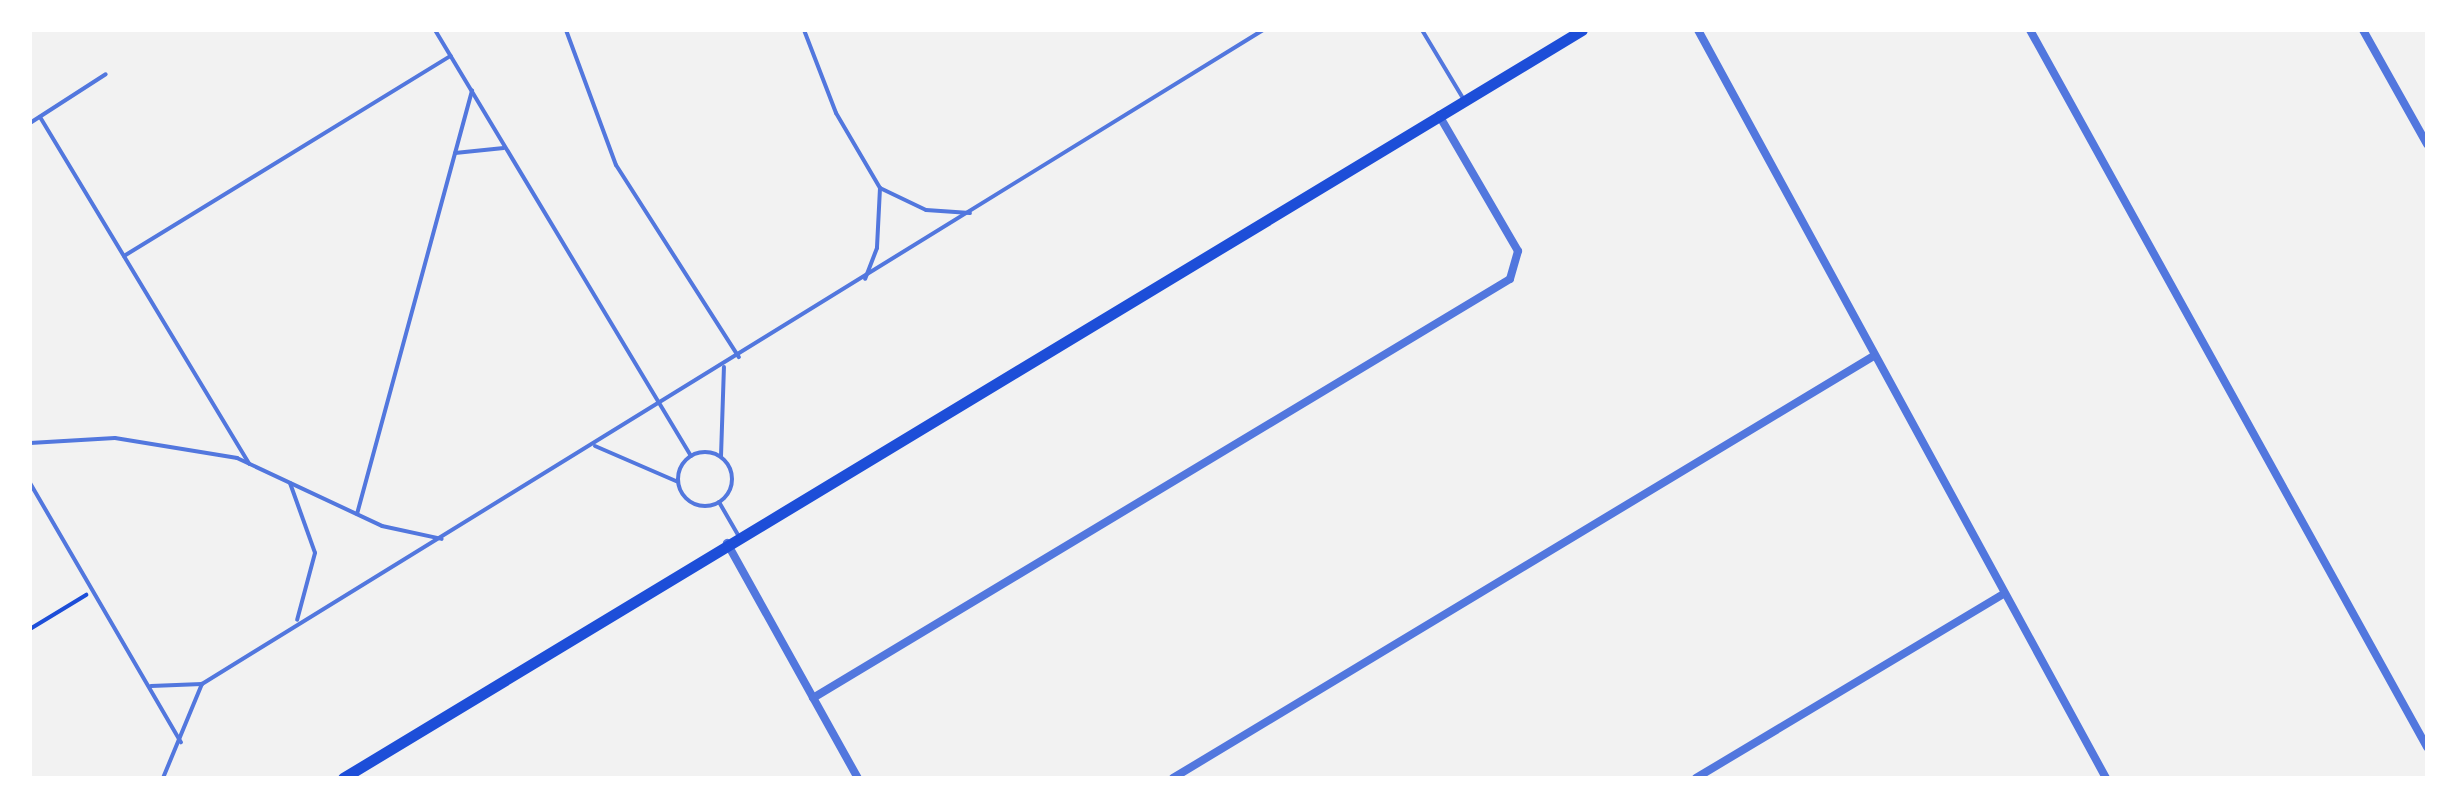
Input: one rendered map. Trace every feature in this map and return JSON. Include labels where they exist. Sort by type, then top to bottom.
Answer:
[{"type":"main road","points":[[344,778],[1582,30]]},
{"type":"street","points":[[1698,30],[1872,357],[2106,778]]},
{"type":"street","points":[[2030,30],[2427,747]]},
{"type":"street","points":[[2363,30],[2427,144]]},
{"type":"street","points":[[813,698],[1510,279],[1518,252],[1439,115]]},
{"type":"street","points":[[1172,778],[1872,357]]},
{"type":"street","points":[[727,544],[858,778]]},
{"type":"street","points":[[1701,777],[2003,594]]},
{"type":"lane","points":[[435,30],[692,456]]},
{"type":"lane","points":[[566,30],[616,165],[739,358]]},
{"type":"lane","points":[[804,30],[836,113],[880,188],[878,248],[865,279]]},
{"type":"lane","points":[[150,686],[202,684],[739,358],[1262,30]]},
{"type":"lane","points":[[1422,30],[1464,100]]},
{"type":"lane","points":[[124,256],[451,56]]},
{"type":"lane","points":[[30,123],[106,74]]},
{"type":"lane","points":[[357,514],[472,90]]},
{"type":"lane","points":[[40,117],[250,464]]},
{"type":"lane","points":[[454,153],[507,147]]},
{"type":"lane","points":[[880,188],[926,210],[970,213]]},
{"type":"lane","points":[[719,502],[733,480],[721,456],[724,366]]},
{"type":"lane","points":[[30,442],[115,438],[250,464],[357,514],[442,538]]},
{"type":"lane","points":[[595,446],[678,482],[693,503],[719,502]]},
{"type":"lane","points":[[692,456],[721,456]]},
{"type":"lane","points":[[678,482],[692,456]]},
{"type":"lane","points":[[30,483],[181,742]]},
{"type":"lane","points":[[290,483],[315,553],[296,624]]},
{"type":"lane","points":[[719,502],[739,536]]},
{"type":"lane","points":[[163,778],[202,684]]},
{"type":"path","points":[[30,630],[94,590]]}]
